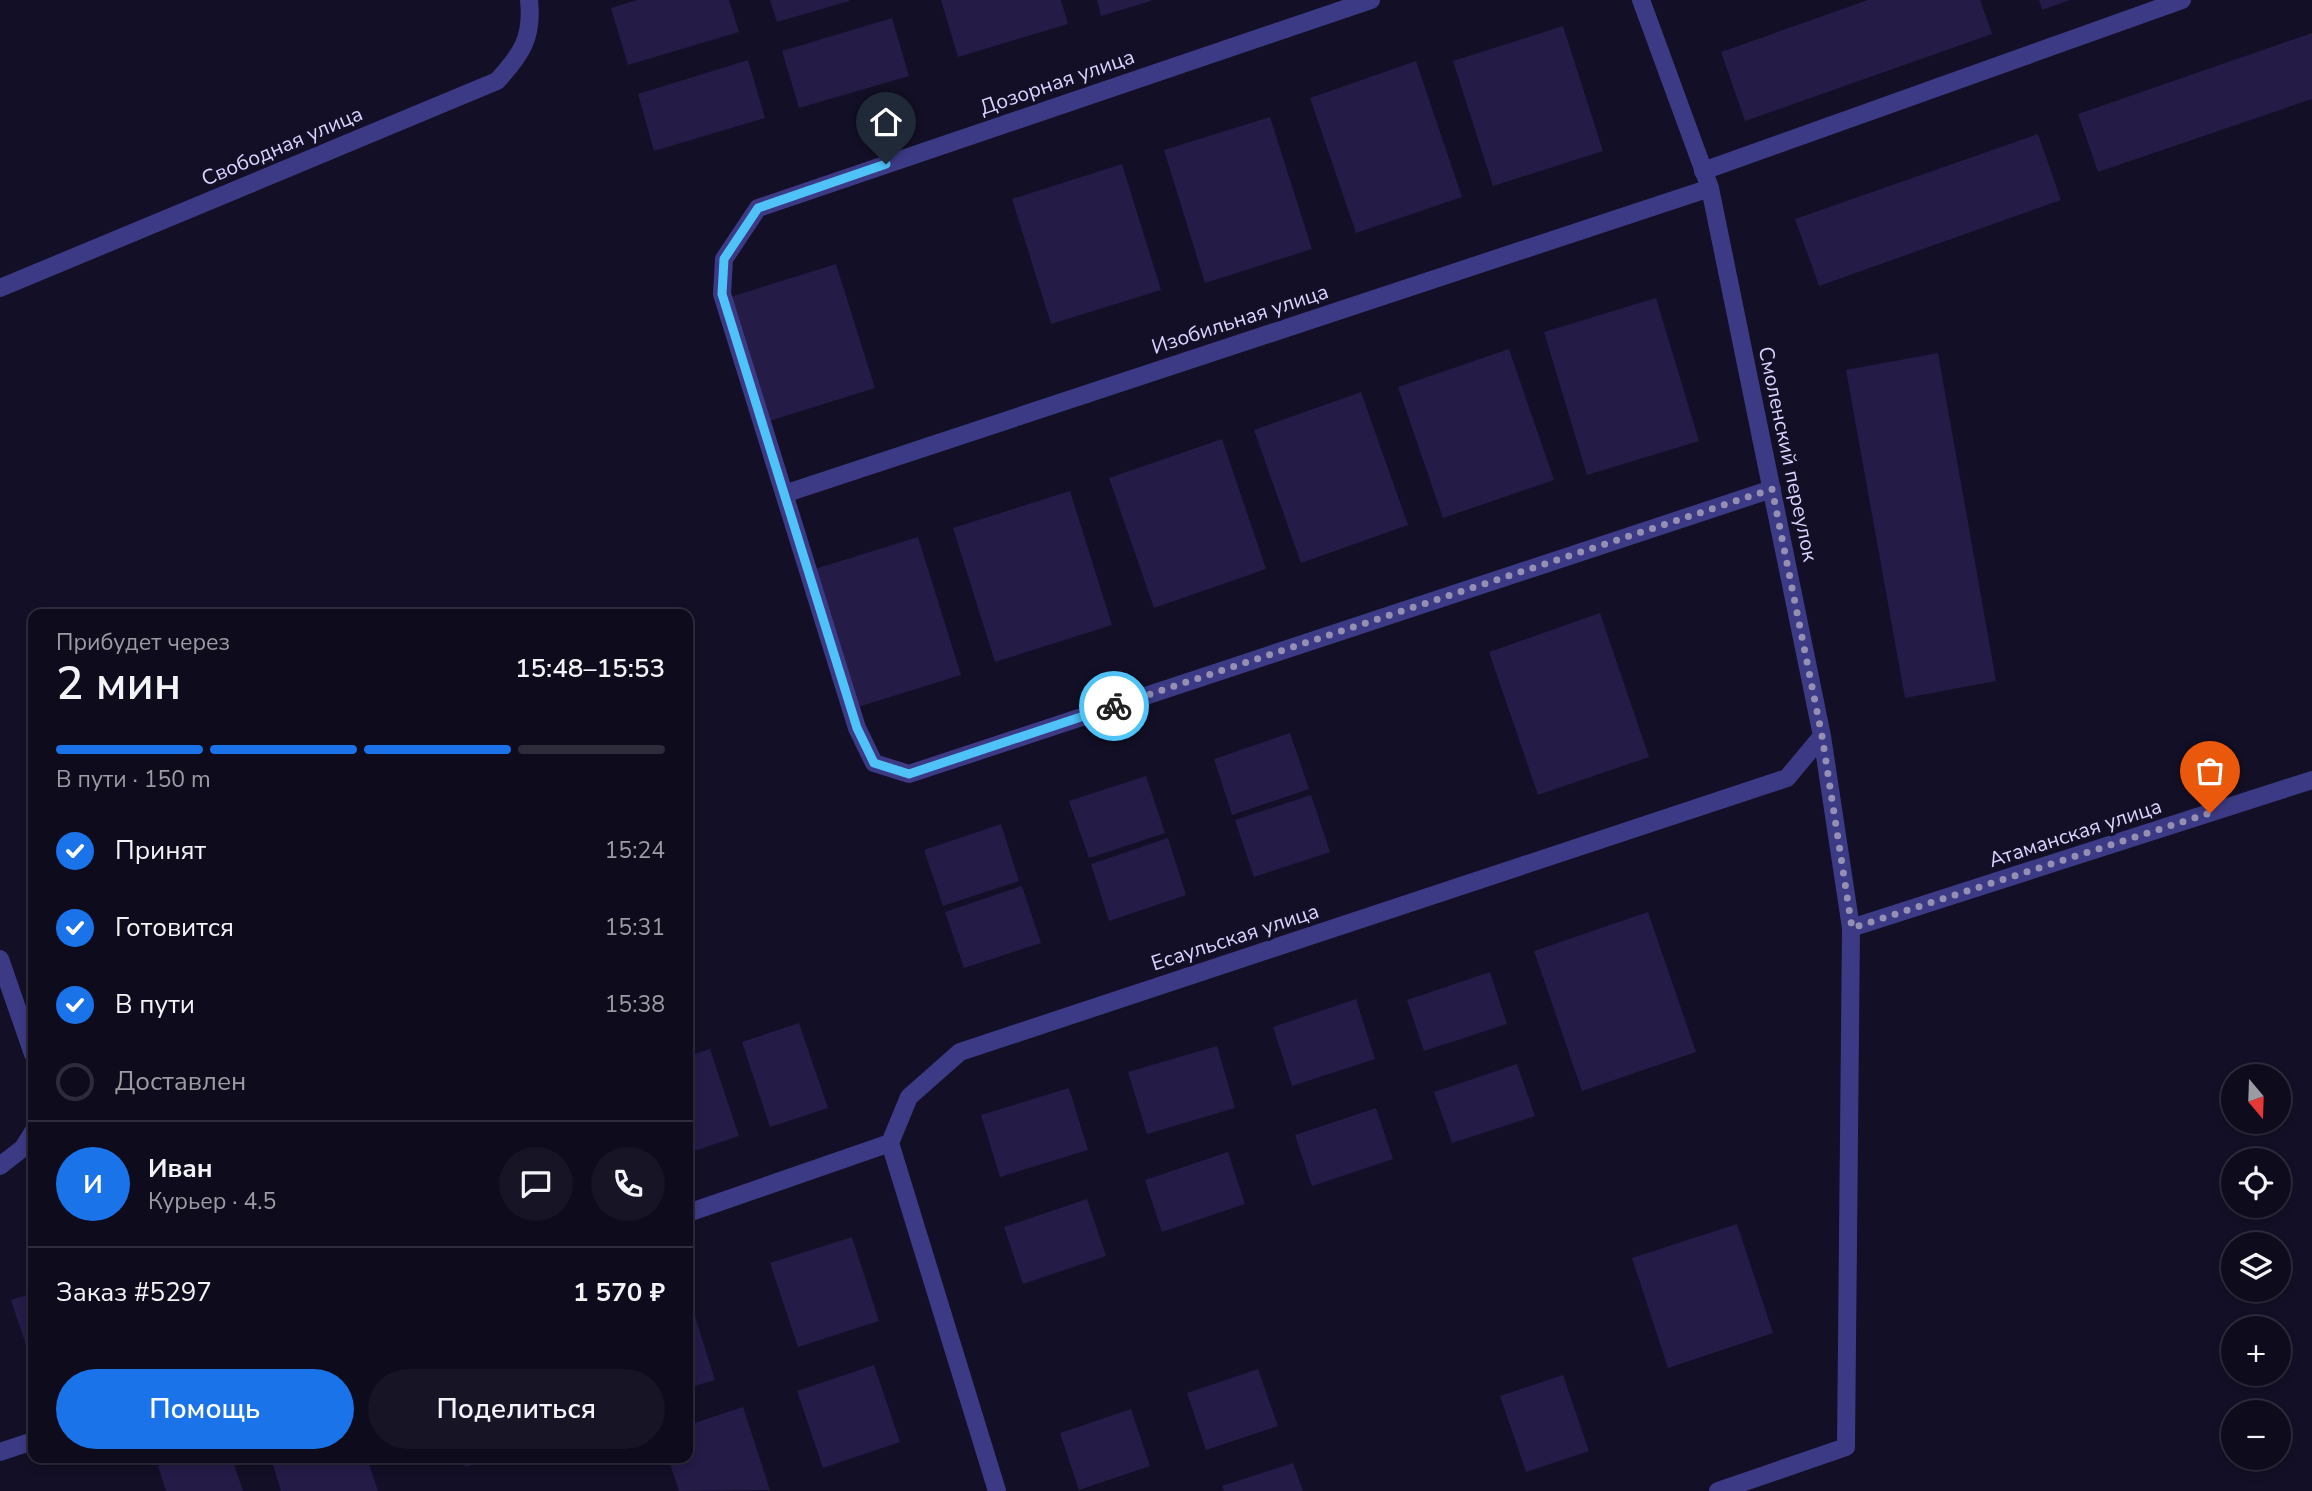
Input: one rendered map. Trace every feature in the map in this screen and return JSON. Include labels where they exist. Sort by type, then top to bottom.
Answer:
[{"type":"street","name":"Свободная улица","points":[[0,288],[497,81],[526,44],[531,21],[529,0]]},
{"type":"street","name":"Дозорная улица","points":[[784,494],[722,294],[724,259],[758,208],[1371,0]]},
{"type":"street","name":"Смоленский переулок","points":[[1641,0],[1707,179],[1822,736],[1852,928],[1846,1447],[1718,1491]]},
{"type":"street","name":"Изобильная улица","points":[[784,494],[1707,179],[2182,0]]},
{"type":"street","points":[[784,494],[857,728],[874,763],[909,774],[1772,489]]},
{"type":"street","name":"Есаульская улица","points":[[890,1143],[908,1097],[960,1052],[1787,778],[1822,736]]},
{"type":"street","name":"Атаманская улица","points":[[1852,928],[2312,780]]},
{"type":"street","points":[[0,959],[28,1040]]},
{"type":"street","points":[[0,1166],[23,1148],[28,1140]]},
{"type":"street","points":[[693,1211],[890,1143],[997,1491]]},
{"type":"street","points":[[0,1452],[28,1443]]},
{"type":"building","points":[[637,0],[729,0],[739,32],[628,65],[611,8]]},
{"type":"building","points":[[770,0],[849,0],[849,1],[777,22]]},
{"type":"building","points":[[941,0],[1061,0],[1068,24],[958,57]]},
{"type":"building","points":[[1097,0],[1151,0],[1151,1],[1101,16]]},
{"type":"building","points":[[1868,0],[1980,0],[1992,34],[1745,121],[1721,52]]},
{"type":"building","points":[[2039,0],[2070,0],[2042,10]]},
{"type":"building","points":[[892,18],[909,76],[799,108],[782,51]]},
{"type":"building","points":[[1563,26],[1603,151],[1493,186],[1453,61]]},
{"type":"building","points":[[2312,33],[2312,99],[2098,172],[2078,114]]},
{"type":"building","points":[[748,60],[765,118],[654,151],[638,94]]},
{"type":"building","points":[[1416,61],[1462,197],[1356,233],[1310,98]]},
{"type":"building","points":[[1270,117],[1312,249],[1205,283],[1164,150]]},
{"type":"building","points":[[2038,134],[2061,200],[1819,286],[1795,219]]},
{"type":"building","points":[[1122,164],[1161,290],[1051,324],[1012,199]]},
{"type":"building","points":[[836,264],[875,388],[766,422],[727,298]]},
{"type":"building","points":[[1656,298],[1699,441],[1587,475],[1544,332]]},
{"type":"building","points":[[1509,349],[1554,480],[1443,518],[1398,387]]},
{"type":"building","points":[[1938,353],[1996,681],[1905,698],[1846,370]]},
{"type":"building","points":[[1361,392],[1408,525],[1301,563],[1254,430]]},
{"type":"building","points":[[1222,439],[1266,569],[1154,608],[1109,478]]},
{"type":"building","points":[[1070,491],[1112,625],[995,662],[953,528]]},
{"type":"building","points":[[918,537],[961,675],[858,707],[815,569]]},
{"type":"building","points":[[1600,613],[1649,757],[1538,795],[1489,652]]},
{"type":"building","points":[[1290,733],[1309,789],[1232,815],[1214,759]]},
{"type":"building","points":[[1146,776],[1165,833],[1089,858],[1069,801]]},
{"type":"building","points":[[1311,795],[1330,852],[1254,877],[1235,820]]},
{"type":"building","points":[[1001,824],[1019,881],[943,906],[924,850]]},
{"type":"building","points":[[1168,838],[1186,895],[1109,921],[1091,864]]},
{"type":"building","points":[[1022,886],[1041,943],[964,968],[945,912]]},
{"type":"building","points":[[1648,912],[1696,1052],[1582,1091],[1534,951]]},
{"type":"building","points":[[1490,972],[1507,1024],[1424,1051],[1407,1000]]},
{"type":"building","points":[[1356,999],[1375,1059],[1292,1086],[1273,1027]]},
{"type":"building","points":[[799,1023],[828,1108],[770,1127],[742,1042]]},
{"type":"building","points":[[1217,1046],[1235,1108],[1147,1134],[1128,1072]]},
{"type":"building","points":[[710,1049],[739,1136],[693,1151],[693,1054]]},
{"type":"building","points":[[1517,1064],[1535,1116],[1452,1143],[1434,1092]]},
{"type":"building","points":[[1069,1088],[1088,1150],[1000,1177],[981,1115]]},
{"type":"building","points":[[1376,1108],[1393,1159],[1312,1186],[1295,1135]]},
{"type":"building","points":[[1228,1152],[1245,1204],[1162,1232],[1145,1180]]},
{"type":"building","points":[[1087,1199],[1106,1256],[1023,1284],[1004,1227]]},
{"type":"building","points":[[1737,1224],[1773,1333],[1668,1368],[1632,1258]]},
{"type":"building","points":[[852,1237],[879,1321],[798,1347],[770,1263]]},
{"type":"building","points":[[28,1295],[28,1351],[11,1300]]},
{"type":"building","points":[[693,1310],[715,1380],[693,1387]]},
{"type":"building","points":[[874,1365],[900,1442],[823,1468],[797,1391]]},
{"type":"building","points":[[1258,1369],[1278,1426],[1206,1450],[1187,1393]]},
{"type":"building","points":[[1563,1375],[1589,1451],[1526,1472],[1500,1396]]},
{"type":"building","points":[[743,1407],[770,1490],[679,1491],[670,1463],[693,1463],[693,1423]]},
{"type":"building","points":[[1131,1409],[1150,1466],[1079,1490],[1060,1433]]},
{"type":"building","points":[[168,1463],[234,1463],[243,1491],[166,1491],[158,1466]]},
{"type":"building","points":[[369,1463],[378,1491],[281,1491],[273,1465]]},
{"type":"building","points":[[1293,1463],[1303,1491],[1224,1491],[1222,1486]]},
{"type":"way so far","points":[[1114,706],[1772,489],[1822,736],[1852,928],[2210,813]]},
{"type":"route","points":[[886,164],[758,208],[724,259],[722,294],[857,728],[874,763],[909,774],[1114,706]]}]
